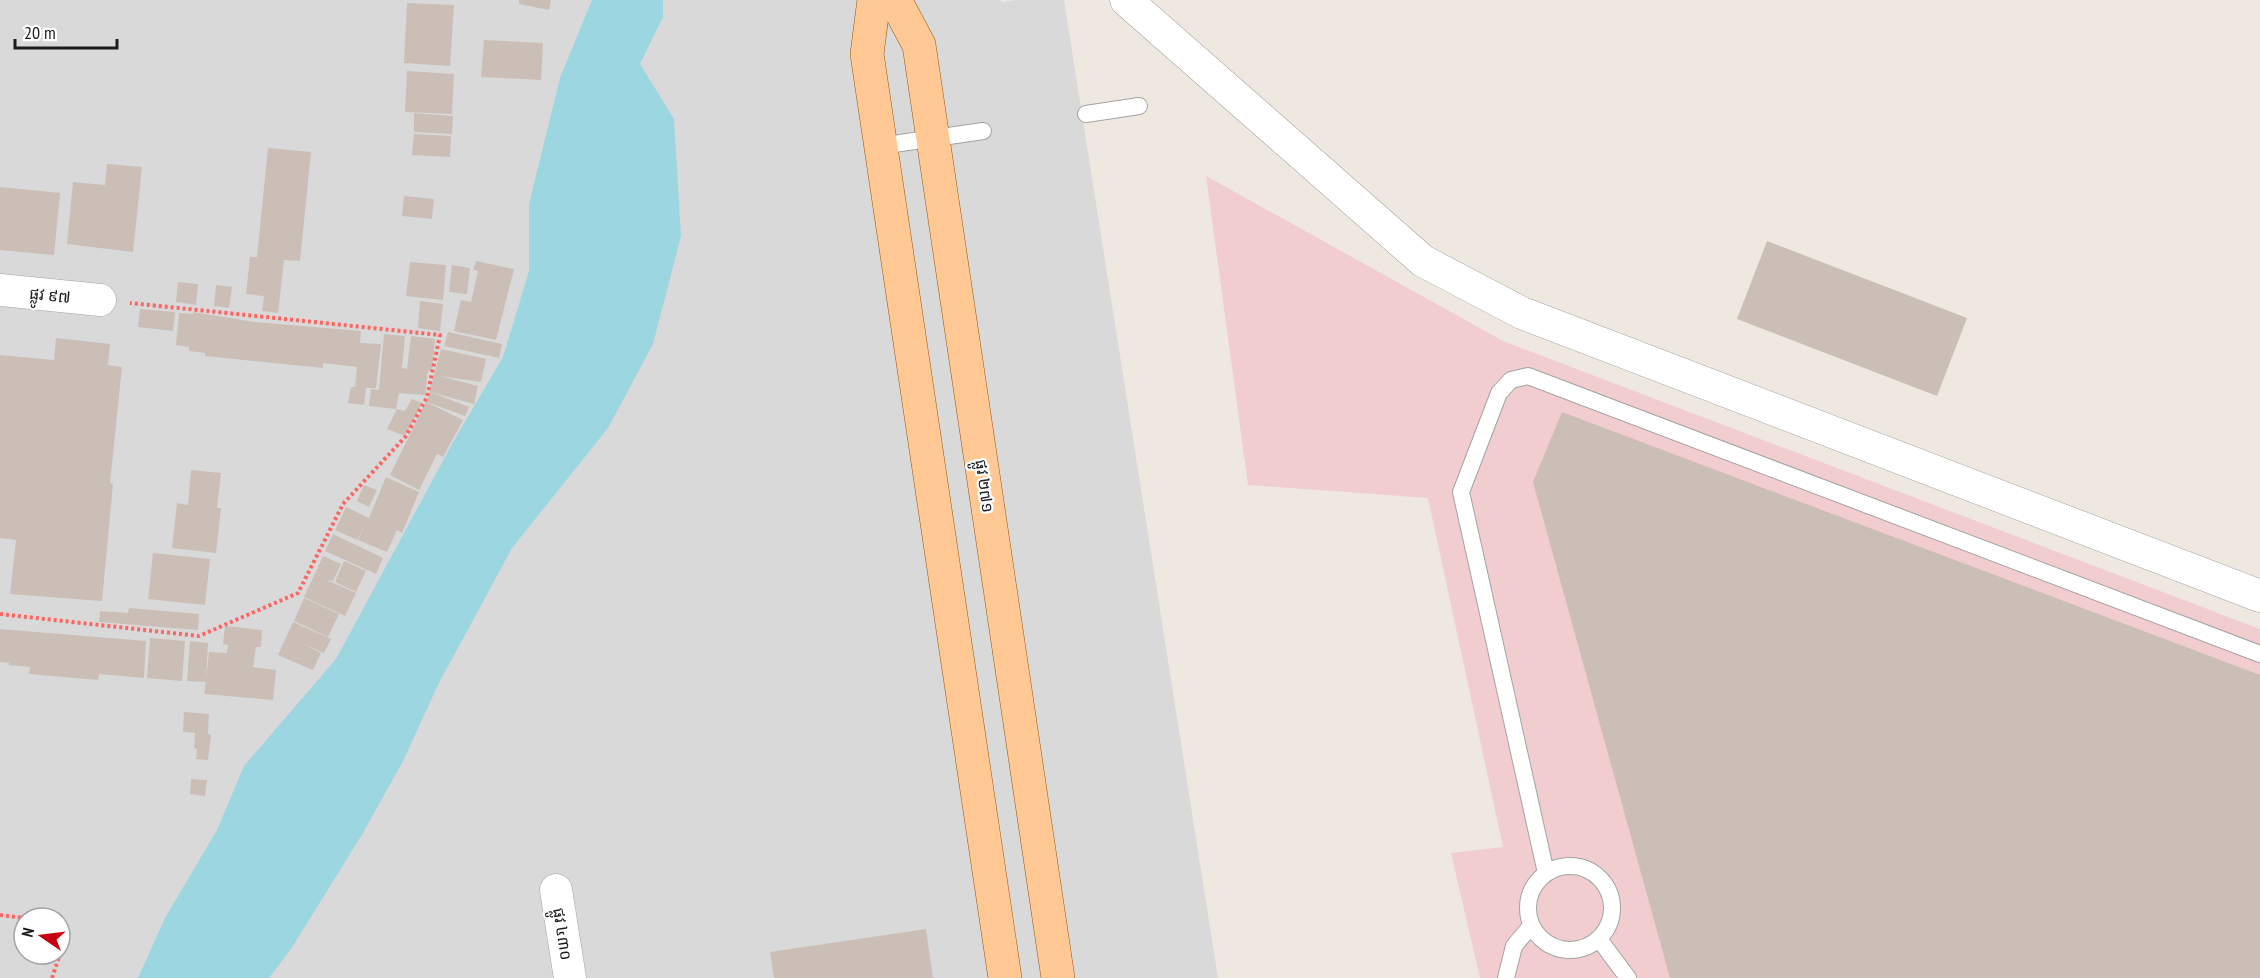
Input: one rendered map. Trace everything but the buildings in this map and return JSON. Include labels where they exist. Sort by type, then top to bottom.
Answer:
[{"type":"main road","points":[[874,0],[867,54],[1005,978]]},
{"type":"main road","name":"ផ្លូវ ២៧១","points":[[895,0],[919,45],[1059,978]]},
{"type":"street","points":[[1126,0],[1423,261],[1521,313],[2260,596]]},
{"type":"street","name":"ផ្លូវ ៩៧","points":[[0,290],[100,300]]},
{"type":"street","name":"ផ្លូវ ៤៣០","points":[[556,890],[570,978]]},
{"type":"lane","points":[[1086,114],[1139,106]]},
{"type":"lane","points":[[880,146],[983,131]]},
{"type":"lane","points":[[1546,873],[1461,492],[1499,393],[1511,380],[1528,376],[2260,654]]},
{"type":"lane","points":[[1573,865],[1587,869],[1599,877],[1608,889],[1612,902],[1612,916],[1599,939],[1588,947],[1575,951],[1561,950],[1538,937],[1531,926],[1527,911],[1529,897],[1535,883],[1546,873],[1559,867],[1573,865]]},
{"type":"lane","points":[[1506,978],[1514,946],[1531,926]]},
{"type":"lane","points":[[1599,939],[1628,978]]},
{"type":"path","points":[[0,614],[199,636],[298,593],[344,504],[406,436],[426,397],[440,335],[100,300]]},
{"type":"shaded area","points":[[0,0],[1001,0],[1001,2],[1064,0],[1218,978],[0,978]]},
{"type":"shaded area","points":[[1206,176],[1503,341],[2260,629],[2260,978],[1480,978],[1451,853],[1503,847],[1428,498],[1248,485]]},
{"type":"water","points":[[592,0],[663,0],[663,17],[640,64],[674,119],[681,236],[653,344],[608,428],[512,548],[439,683],[403,761],[363,833],[291,949],[269,978],[138,978],[165,918],[217,830],[244,766],[336,659],[452,444],[503,357],[529,271],[529,204],[560,78]]}]
